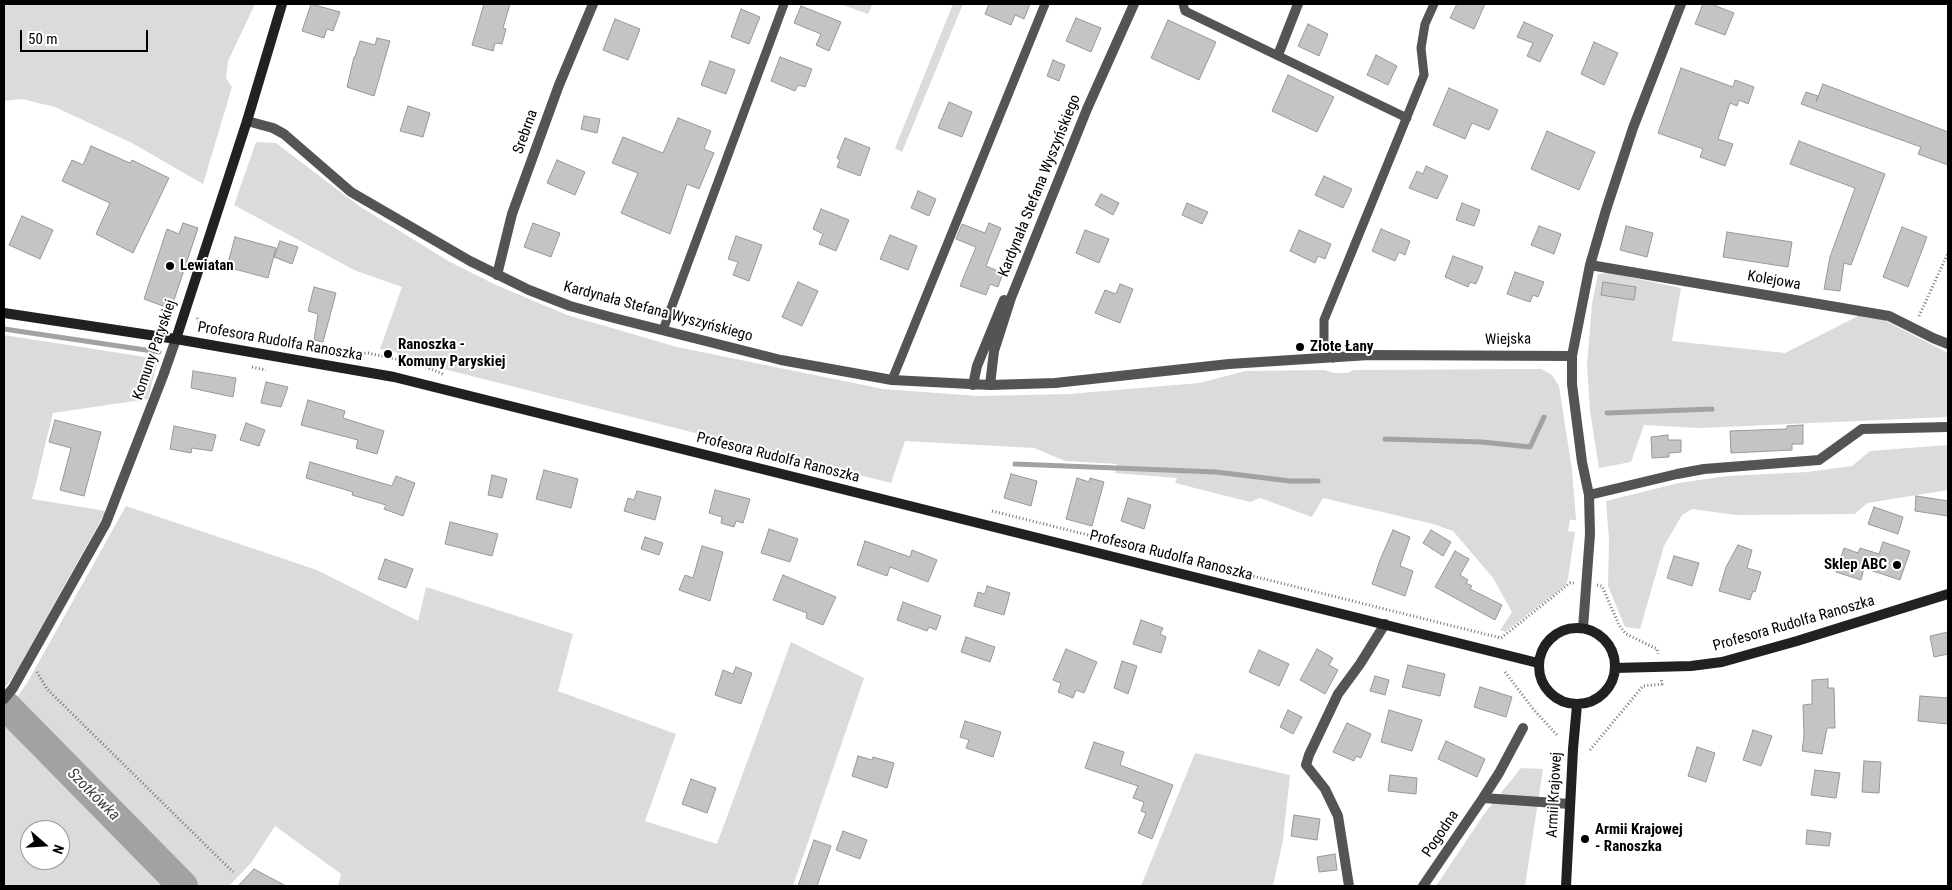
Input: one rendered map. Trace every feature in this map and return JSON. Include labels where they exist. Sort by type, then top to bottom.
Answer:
[{"type":"street","name":"Komuny Paryskiej","points":[[4,699],[13,688],[30,659],[106,523],[132,460],[176,339],[247,121],[282,4]]},
{"type":"street","name":"Srebrna","points":[[497,275],[512,214],[559,85],[593,4]]},
{"type":"street","name":"Kardynała Stefana Wyszyńskiego","points":[[990,385],[994,351],[1011,298],[1087,108],[1134,4]]},
{"type":"street","points":[[1278,56],[1298,4]]},
{"type":"street","points":[[1583,628],[1590,534],[1589,495],[1582,462],[1572,384],[1572,356],[1590,265],[1633,128],[1681,4]]},
{"type":"street","name":"Kardynała Stefana Wyszyńskiego","points":[[247,121],[273,128],[284,134],[351,192],[470,261],[529,290],[570,306],[781,360],[892,380],[990,385],[1055,383],[1229,364],[1333,358]]},
{"type":"street","points":[[973,385],[993,325],[1006,295],[1025,263]]},
{"type":"street","name":"Kolejowa","points":[[1590,265],[1890,316],[1948,344]]},
{"type":"street","name":"Profesora Rudolfa Ranoszka","points":[[4,312],[176,339],[394,377],[1538,663]]},
{"type":"street","name":"Wiejska","points":[[1333,358],[1369,355],[1572,356]]},
{"type":"street","points":[[1589,495],[1704,469],[1819,460],[1862,429],[1948,426]]},
{"type":"street","name":"Profesora Rudolfa Ranoszka","points":[[1615,668],[1683,666],[1722,662],[1864,621],[1948,594]]},
{"type":"street","points":[[1349,886],[1338,816],[1325,789],[1306,765],[1308,755],[1338,694],[1360,664],[1385,624]]},
{"type":"street","points":[[1570,628],[1583,628],[1594,631],[1603,638],[1612,652],[1615,668],[1613,680],[1599,698],[1588,703],[1576,705],[1559,700],[1545,689],[1541,681],[1538,663],[1545,645],[1558,632],[1570,628]]},
{"type":"street","name":"Armii Krajowej","points":[[1566,886],[1576,705]]},
{"type":"street","name":"Pogodna","points":[[1423,886],[1499,773],[1524,728]]},
{"type":"street","points":[[1483,798],[1570,804]]},
{"type":"lane","points":[[663,330],[784,4]]},
{"type":"lane","points":[[892,380],[1045,4]]},
{"type":"lane","points":[[1183,4],[1185,11],[1407,118]]},
{"type":"lane","points":[[1333,358],[1324,342],[1324,320],[1424,75],[1421,48],[1425,24],[1434,4]]},
{"type":"path","points":[[1912,328],[1925,306],[1948,253]]},
{"type":"path","points":[[198,313],[199,325],[207,332]]},
{"type":"path","points":[[344,354],[368,353],[419,364],[454,378]]},
{"type":"path","points":[[989,510],[1501,638],[1570,583],[1602,586],[1619,626],[1626,634],[1657,649]]},
{"type":"path","points":[[30,659],[47,689],[233,872]]},
{"type":"path","points":[[1505,672],[1534,710],[1557,735]]},
{"type":"path","points":[[1590,750],[1643,686],[1662,684]]},
{"type":"shaded area","points":[[4,4],[255,4],[228,61],[226,78],[232,87],[203,184],[132,143],[55,107],[22,99],[4,101]]},
{"type":"shaded area","points":[[840,4],[869,4],[872,5],[868,14]]},
{"type":"shaded area","points":[[953,4],[963,4],[902,152],[895,148]]},
{"type":"shaded area","points":[[256,142],[276,143],[359,206],[450,262],[496,285],[567,315],[677,347],[883,389],[978,396],[1069,394],[1199,383],[1246,371],[1324,370],[1334,373],[1347,373],[1354,370],[1541,369],[1552,375],[1559,386],[1572,470],[1576,520],[1570,520],[1568,531],[1575,532],[1566,585],[1505,632],[1500,630],[1512,612],[1493,578],[1453,531],[1433,524],[1323,498],[1312,517],[1260,498],[1250,502],[1175,483],[1177,478],[1115,473],[1117,464],[1065,461],[1034,448],[905,441],[891,483],[397,357],[397,352],[380,349],[402,287],[354,270],[234,205]]},
{"type":"shaded area","points":[[1610,273],[1681,288],[1672,341],[1785,353],[1862,314],[1880,318],[1948,353],[1948,417],[1699,428],[1644,425],[1631,462],[1599,468],[1590,411],[1587,365],[1592,304],[1598,274]]},
{"type":"shaded area","points":[[4,335],[158,359],[148,399],[53,413],[32,499],[106,511],[16,672],[4,689]]},
{"type":"shaded area","points":[[1948,445],[1948,490],[1867,503],[1855,514],[1736,515],[1692,509],[1682,515],[1664,546],[1640,629],[1625,627],[1608,586],[1609,540],[1606,501],[1679,483],[1727,476],[1807,472],[1852,466],[1870,451]]},
{"type":"shaded area","points":[[126,506],[317,570],[418,621],[426,587],[573,634],[558,691],[676,734],[645,821],[717,844],[791,642],[864,678],[793,886],[338,886],[341,874],[275,826],[251,863],[229,886],[4,886],[4,711],[27,683]]},
{"type":"shaded area","points":[[1195,753],[1290,775],[1283,840],[1273,886],[1141,886]]},
{"type":"shaded area","points":[[1521,768],[1543,769],[1525,886],[1436,886],[1484,814]]},
{"type":"building","points":[[311,4],[340,12],[333,31],[327,29],[324,38],[302,31]]},
{"type":"building","points":[[484,4],[510,4],[503,28],[506,29],[502,44],[495,43],[493,51],[472,45]]},
{"type":"building","points":[[989,4],[1030,4],[1024,19],[1015,15],[1011,25],[985,14]]},
{"type":"building","points":[[1457,4],[1485,4],[1474,29],[1450,18]]},
{"type":"building","points":[[1703,4],[1711,4],[1734,13],[1725,35],[1695,24]]},
{"type":"building","points":[[801,6],[841,22],[829,51],[816,45],[821,34],[794,23]]},
{"type":"building","points":[[741,9],[760,17],[749,44],[731,37]]},
{"type":"building","points":[[1076,18],[1101,28],[1091,52],[1066,41]]},
{"type":"building","points":[[615,19],[640,29],[628,60],[603,50]]},
{"type":"building","points":[[1168,20],[1216,42],[1199,80],[1151,58]]},
{"type":"building","points":[[1524,22],[1553,35],[1540,62],[1527,56],[1533,43],[1517,37]]},
{"type":"building","points":[[1308,24],[1328,34],[1319,56],[1298,46]]},
{"type":"building","points":[[377,38],[390,41],[374,96],[347,87],[360,41],[375,45]]},
{"type":"building","points":[[1594,42],[1618,53],[1604,85],[1581,74]]},
{"type":"building","points":[[1376,55],[1397,66],[1388,85],[1367,75]]},
{"type":"building","points":[[780,57],[812,69],[805,87],[798,85],[795,91],[771,81]]},
{"type":"building","points":[[1053,60],[1065,65],[1059,81],[1047,76]]},
{"type":"building","points":[[710,61],[735,70],[726,94],[701,85]]},
{"type":"building","points":[[1681,68],[1733,87],[1735,80],[1754,87],[1748,104],[1739,100],[1737,106],[1730,103],[1718,139],[1733,144],[1725,166],[1700,157],[1703,149],[1658,133]]},
{"type":"building","points":[[1288,75],[1334,97],[1317,132],[1272,111]]},
{"type":"building","points":[[1823,84],[1948,132],[1948,165],[1918,154],[1921,147],[1801,104],[1806,92],[1818,96],[1816,102]]},
{"type":"building","points":[[1449,88],[1498,110],[1489,130],[1472,123],[1465,139],[1433,125]]},
{"type":"building","points":[[949,102],[972,112],[962,137],[938,128]]},
{"type":"building","points":[[408,106],[430,113],[423,137],[400,131]]},
{"type":"building","points":[[584,116],[600,119],[597,133],[581,129]]},
{"type":"building","points":[[678,118],[711,131],[704,149],[714,153],[699,189],[687,184],[670,234],[621,213],[638,173],[612,163],[623,137],[663,153]]},
{"type":"building","points":[[1547,131],[1595,152],[1579,190],[1531,169]]},
{"type":"building","points":[[845,138],[870,148],[860,176],[837,167],[840,160],[837,158]]},
{"type":"building","points":[[1799,141],[1885,174],[1851,265],[1844,263],[1840,291],[1824,289],[1830,257],[1855,188],[1790,164]]},
{"type":"building","points":[[91,146],[130,163],[132,160],[169,178],[133,253],[96,234],[110,203],[62,181],[72,160],[83,165]]},
{"type":"building","points":[[557,160],[585,172],[575,195],[547,183]]},
{"type":"building","points":[[1426,166],[1448,176],[1437,199],[1409,188],[1417,171],[1423,174]]},
{"type":"building","points":[[1324,176],[1352,189],[1343,208],[1315,195]]},
{"type":"building","points":[[918,191],[936,199],[929,216],[911,208]]},
{"type":"building","points":[[1101,194],[1119,203],[1113,215],[1095,205]]},
{"type":"building","points":[[1187,203],[1208,212],[1202,224],[1182,215]]},
{"type":"building","points":[[1462,203],[1480,210],[1474,226],[1456,220]]},
{"type":"building","points":[[821,209],[849,220],[836,251],[819,244],[823,234],[813,229]]},
{"type":"building","points":[[22,216],[53,230],[40,259],[9,245]]},
{"type":"building","points":[[183,223],[198,228],[171,309],[144,299],[167,229],[179,234]]},
{"type":"building","points":[[533,223],[560,233],[551,257],[524,247]]},
{"type":"building","points":[[989,223],[1001,228],[986,266],[1003,273],[998,287],[990,284],[986,295],[960,286],[976,247],[956,239],[962,224],[985,233]]},
{"type":"building","points":[[1539,226],[1561,234],[1554,254],[1531,245]]},
{"type":"building","points":[[1626,226],[1653,233],[1647,257],[1620,250]]},
{"type":"building","points":[[1902,227],[1927,237],[1908,287],[1883,277]]},
{"type":"building","points":[[1381,229],[1410,241],[1405,255],[1399,252],[1395,261],[1372,251]]},
{"type":"building","points":[[1085,230],[1109,239],[1099,263],[1076,253]]},
{"type":"building","points":[[1299,230],[1331,244],[1325,259],[1318,256],[1315,263],[1290,251]]},
{"type":"building","points":[[1727,232],[1792,242],[1788,267],[1723,257]]},
{"type":"building","points":[[890,235],[917,246],[908,270],[880,259]]},
{"type":"building","points":[[736,236],[762,245],[749,281],[733,275],[738,262],[728,259]]},
{"type":"building","points":[[235,237],[276,248],[268,278],[227,267]]},
{"type":"building","points":[[280,241],[298,247],[292,264],[274,257]]},
{"type":"building","points":[[1453,256],[1483,267],[1476,284],[1470,282],[1468,287],[1445,277]]},
{"type":"building","points":[[1515,272],[1544,282],[1538,297],[1533,295],[1530,302],[1507,294]]},
{"type":"building","points":[[798,282],[818,291],[802,326],[782,317]]},
{"type":"building","points":[[1603,282],[1636,287],[1634,300],[1601,295]]},
{"type":"building","points":[[1120,284],[1133,289],[1120,323],[1095,313],[1105,290],[1116,294]]},
{"type":"building","points":[[314,287],[336,293],[323,342],[314,340],[318,314],[308,311]]},
{"type":"building","points":[[193,371],[236,378],[233,397],[191,388]]},
{"type":"building","points":[[266,382],[288,387],[281,407],[261,403]]},
{"type":"building","points":[[308,400],[345,411],[343,418],[384,431],[377,454],[356,448],[358,440],[301,425]]},
{"type":"building","points":[[55,420],[101,432],[84,496],[60,490],[71,448],[49,442]]},
{"type":"building","points":[[246,423],[265,430],[259,446],[240,440]]},
{"type":"building","points":[[1803,425],[1803,444],[1792,444],[1792,450],[1731,453],[1730,431],[1787,429],[1787,426]]},
{"type":"building","points":[[174,426],[216,435],[212,451],[192,448],[191,453],[170,449]]},
{"type":"building","points":[[1668,435],[1668,440],[1681,440],[1681,452],[1669,453],[1669,457],[1652,458],[1651,437]]},
{"type":"building","points":[[310,462],[392,486],[396,476],[415,483],[403,516],[384,509],[386,505],[352,495],[353,492],[306,478]]},
{"type":"building","points":[[544,470],[578,479],[571,508],[536,499]]},
{"type":"building","points":[[1011,474],[1037,481],[1031,506],[1004,498]]},
{"type":"building","points":[[492,475],[507,479],[502,498],[488,495]]},
{"type":"building","points":[[1077,478],[1089,482],[1090,478],[1104,482],[1092,526],[1066,519]]},
{"type":"building","points":[[715,490],[750,499],[743,523],[736,521],[734,527],[721,523],[722,517],[709,513]]},
{"type":"building","points":[[637,491],[661,497],[655,520],[624,511],[628,498],[634,500]]},
{"type":"building","points":[[1916,496],[1948,501],[1948,516],[1915,511]]},
{"type":"building","points":[[1128,498],[1151,505],[1144,529],[1121,521]]},
{"type":"building","points":[[1874,507],[1903,517],[1898,534],[1868,524]]},
{"type":"building","points":[[450,522],[498,534],[492,556],[445,544]]},
{"type":"building","points":[[769,529],[798,539],[790,562],[761,553]]},
{"type":"building","points":[[1393,530],[1410,537],[1400,566],[1413,571],[1405,596],[1372,584]]},
{"type":"building","points":[[1431,530],[1451,542],[1443,556],[1423,543]]},
{"type":"building","points":[[645,537],[663,543],[659,555],[641,549]]},
{"type":"building","points":[[865,541],[910,557],[912,550],[937,560],[928,582],[890,567],[887,576],[857,565]]},
{"type":"building","points":[[1883,542],[1910,551],[1900,580],[1864,568],[1861,580],[1836,572],[1844,548],[1858,553],[1860,548],[1879,554]]},
{"type":"building","points":[[1738,545],[1752,550],[1747,568],[1761,572],[1755,592],[1753,591],[1750,600],[1719,591],[1726,567]]},
{"type":"building","points":[[702,546],[723,552],[710,601],[679,590],[685,575],[693,578]]},
{"type":"building","points":[[1455,551],[1469,559],[1460,575],[1468,580],[1466,583],[1472,586],[1470,589],[1502,605],[1495,620],[1435,587]]},
{"type":"building","points":[[1674,556],[1699,563],[1692,586],[1667,578]]},
{"type":"building","points":[[385,559],[413,569],[406,588],[378,579]]},
{"type":"building","points":[[783,575],[836,597],[823,625],[806,618],[807,613],[773,600]]},
{"type":"building","points":[[987,586],[1010,593],[1004,615],[974,606],[978,592],[985,594]]},
{"type":"building","points":[[903,602],[941,616],[936,630],[929,627],[927,631],[897,620]]},
{"type":"building","points":[[1141,620],[1163,628],[1160,634],[1166,637],[1161,653],[1133,644]]},
{"type":"building","points":[[1948,632],[1948,654],[1934,657],[1930,636]]},
{"type":"building","points":[[966,637],[995,647],[990,662],[961,652]]},
{"type":"building","points":[[1066,649],[1097,662],[1084,693],[1076,690],[1073,698],[1058,692],[1061,683],[1053,680]]},
{"type":"building","points":[[1317,649],[1333,658],[1329,665],[1338,670],[1325,694],[1300,680]]},
{"type":"building","points":[[1259,650],[1289,664],[1279,686],[1249,672]]},
{"type":"building","points":[[1122,661],[1137,666],[1128,694],[1114,688]]},
{"type":"building","points":[[1408,665],[1445,674],[1440,696],[1402,687]]},
{"type":"building","points":[[736,667],[752,673],[741,704],[715,695],[723,670],[733,674]]},
{"type":"building","points":[[1375,676],[1389,680],[1385,695],[1370,691]]},
{"type":"building","points":[[1828,679],[1828,688],[1834,688],[1835,728],[1827,728],[1822,754],[1802,751],[1804,736],[1803,705],[1812,704],[1812,680]]},
{"type":"building","points":[[1480,687],[1512,697],[1506,717],[1474,707]]},
{"type":"building","points":[[1920,696],[1948,698],[1948,724],[1918,721]]},
{"type":"building","points":[[1288,710],[1302,717],[1293,734],[1280,727]]},
{"type":"building","points":[[1389,710],[1422,720],[1412,751],[1381,742]]},
{"type":"building","points":[[965,721],[1001,732],[993,757],[966,748],[969,740],[960,737]]},
{"type":"building","points":[[1347,723],[1371,734],[1361,758],[1356,756],[1354,761],[1333,752]]},
{"type":"building","points":[[1753,730],[1772,736],[1761,766],[1743,760]]},
{"type":"building","points":[[1446,741],[1485,759],[1477,777],[1438,759]]},
{"type":"building","points":[[1094,742],[1124,752],[1120,765],[1173,785],[1152,839],[1138,833],[1146,813],[1141,811],[1144,802],[1133,798],[1138,786],[1085,768]]},
{"type":"building","points":[[1697,747],[1715,753],[1706,782],[1688,776]]},
{"type":"building","points":[[858,756],[872,760],[873,757],[894,763],[887,788],[852,776]]},
{"type":"building","points":[[1864,761],[1881,762],[1879,793],[1862,792]]},
{"type":"building","points":[[1815,770],[1840,773],[1836,798],[1811,795]]},
{"type":"building","points":[[1390,775],[1417,778],[1416,794],[1388,791]]},
{"type":"building","points":[[691,779],[716,788],[707,813],[682,804]]},
{"type":"building","points":[[1294,815],[1320,819],[1317,840],[1291,836]]},
{"type":"building","points":[[1807,830],[1831,833],[1829,846],[1806,844]]},
{"type":"building","points":[[843,831],[867,840],[860,859],[836,850]]},
{"type":"building","points":[[814,840],[831,846],[817,886],[798,886]]},
{"type":"building","points":[[1335,854],[1337,870],[1319,872],[1317,857]]},
{"type":"building","points":[[254,869],[286,886],[238,886]]},
{"type":"waterway","points":[[4,329],[159,352]]},
{"type":"waterway","points":[[1607,413],[1712,409]]},
{"type":"waterway","points":[[1385,439],[1482,442],[1530,447],[1544,417]]},
{"type":"waterway","points":[[1015,464],[1216,472],[1290,481],[1318,481]]},
{"type":"waterway","name":"Szotkówka","points":[[4,704],[183,886]]},
{"type":"place","name":"Lewiatan","points":[[170,266]]},
{"type":"place","name":"Złote Łany","points":[[1300,347]]},
{"type":"place","name":"Ranoszka - Komuny Paryskiej","points":[[388,354]]},
{"type":"place","name":"Sklep ABC","points":[[1897,565]]},
{"type":"place","name":"Armii Krajowej - Ranoszka","points":[[1585,839]]}]
